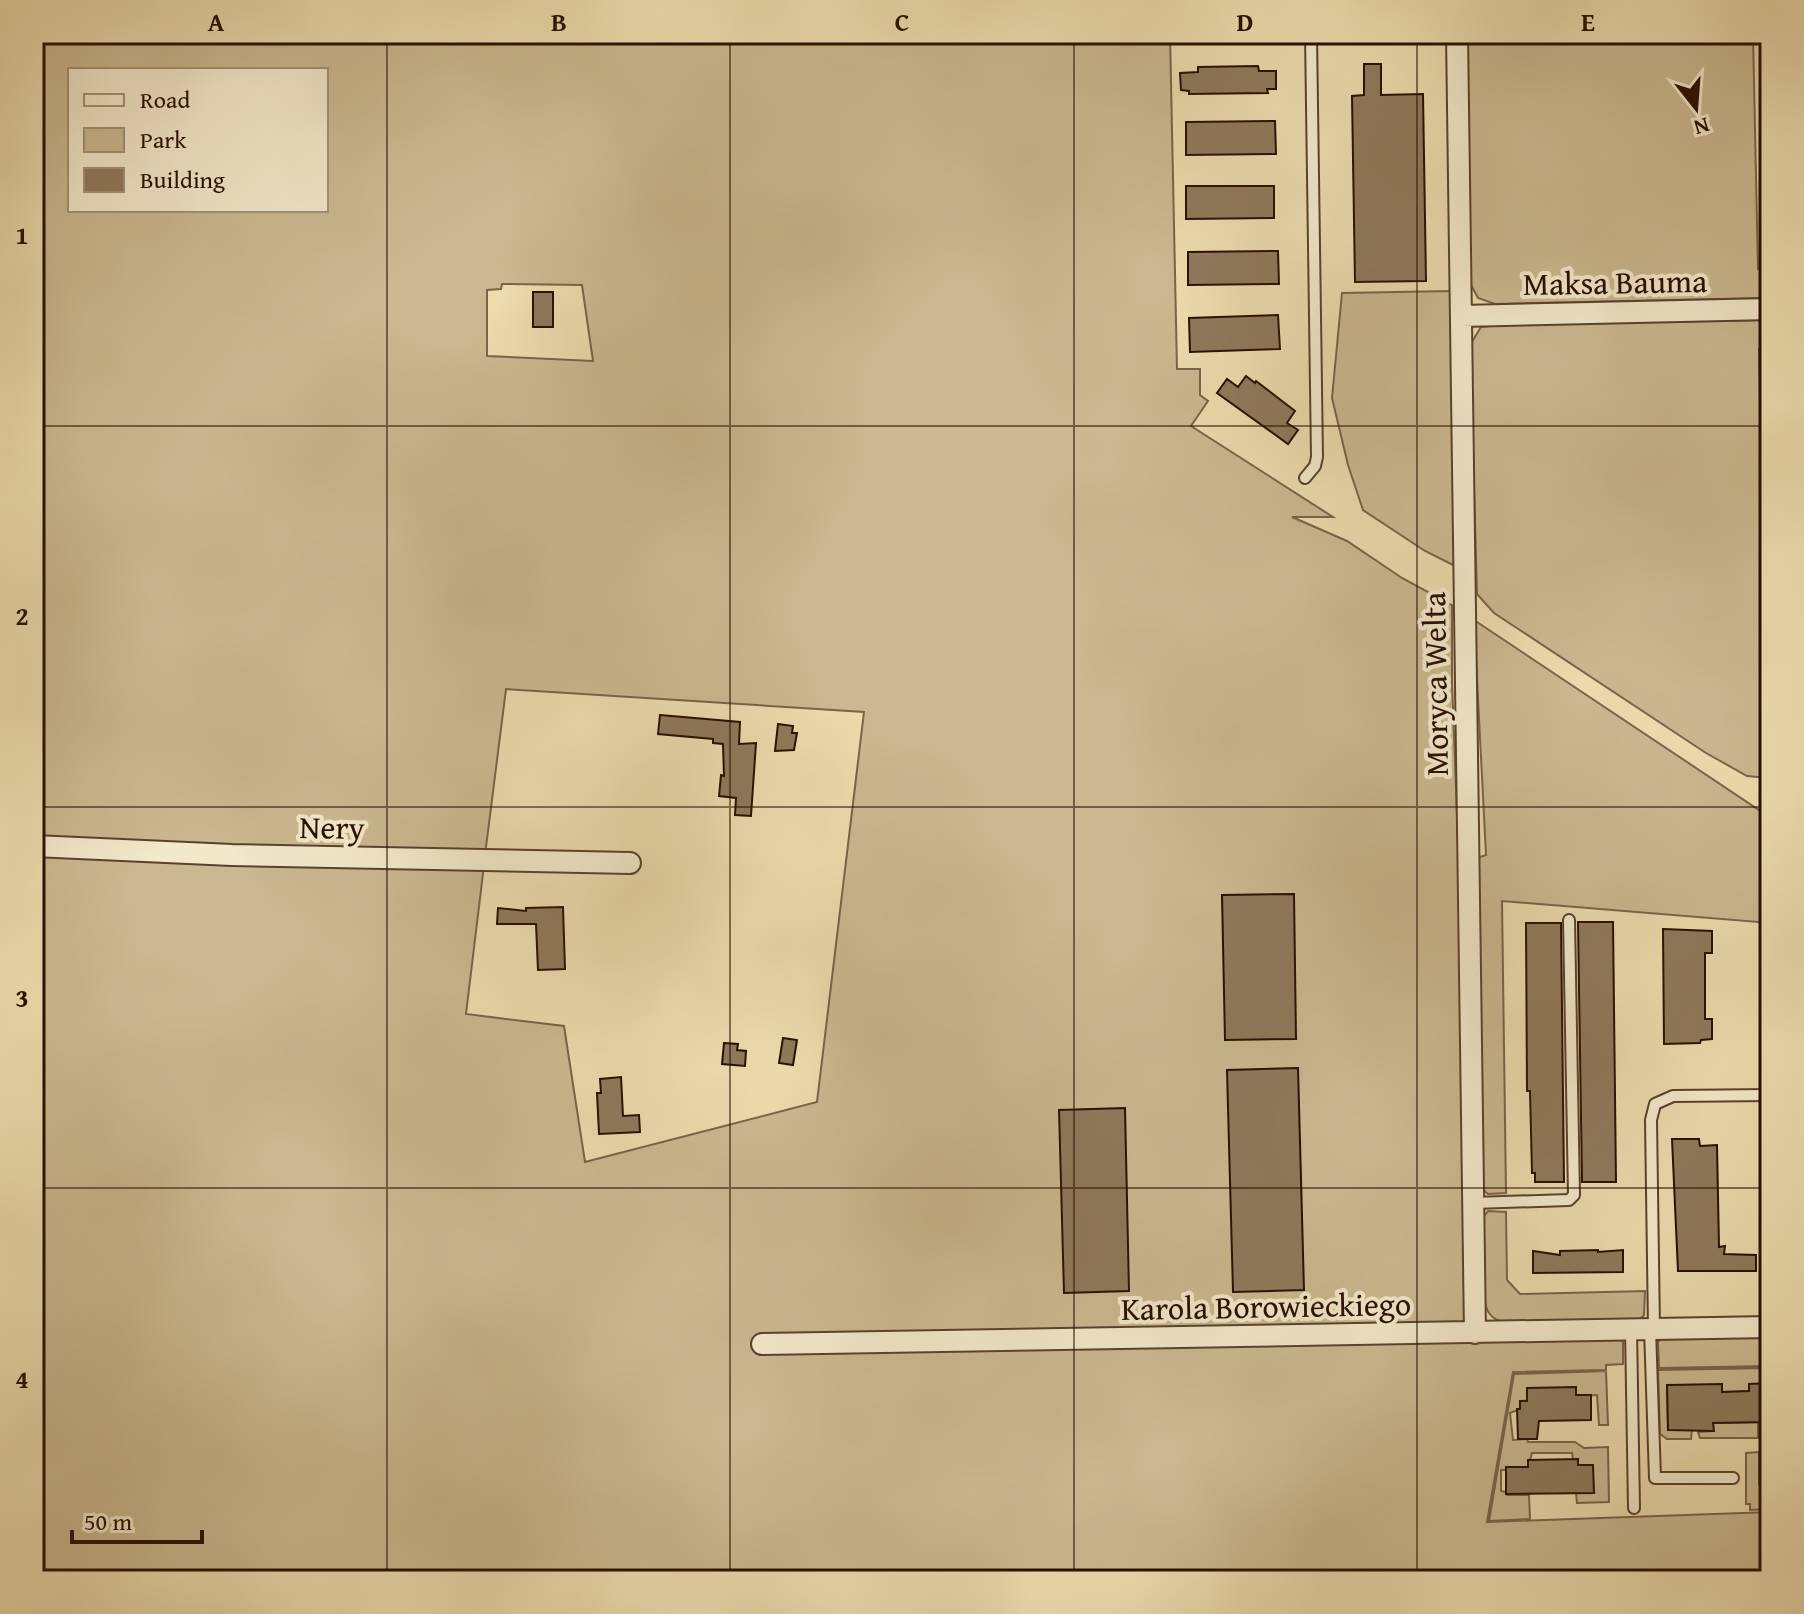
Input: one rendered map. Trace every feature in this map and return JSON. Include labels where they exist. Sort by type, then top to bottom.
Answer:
[{"type":"street","name":"Moryca Welta","points":[[1457,34],[1475,1333]]},
{"type":"street","name":"Maksa Bauma","points":[[1461,316],[1770,309]]},
{"type":"street","name":"Nery","points":[[34,846],[232,855],[630,863]]},
{"type":"street","name":"Karola Borowieckiego","points":[[762,1344],[1770,1327]]},
{"type":"lane","points":[[1305,478],[1315,466],[1317,457],[1311,34]]},
{"type":"lane","points":[[1473,1203],[1569,1200],[1574,1195],[1569,920]]},
{"type":"lane","points":[[1634,1508],[1645,1329],[1651,1111],[1655,1104],[1673,1096],[1770,1095]]},
{"type":"lane","points":[[1645,1329],[1655,1478],[1733,1478]]},
{"type":"green space","points":[[34,34],[1170,34],[1177,369],[1200,369],[1200,395],[1208,401],[1191,426],[1333,517],[1292,517],[1347,541],[1402,578],[1452,605],[1461,923],[1465,1341],[1618,1338],[1623,1342],[1623,1364],[1606,1365],[1606,1370],[1513,1372],[1487,1522],[1770,1512],[1770,1580],[34,1580],[34,851],[484,865],[466,1014],[564,1026],[585,1162],[817,1102],[864,712],[506,689],[485,855],[34,841]],"holes":[[[502,284],[582,285],[593,361],[487,356],[487,290],[501,289]]]},
{"type":"green space","points":[[1466,34],[1753,34],[1758,269],[1770,270],[1770,298],[1495,304],[1478,298],[1470,283]]},
{"type":"green space","points":[[1450,291],[1455,566],[1425,551],[1363,510],[1348,465],[1332,398],[1342,293]]},
{"type":"green space","points":[[1770,320],[1770,348],[1759,349],[1768,778],[1747,776],[1706,753],[1494,613],[1477,594],[1470,345],[1481,327],[1500,325]]},
{"type":"green space","points":[[1474,620],[1759,810],[1770,813],[1770,923],[1502,901],[1506,1193],[1488,1194],[1482,1189],[1477,858],[1486,855]]},
{"type":"green space","points":[[1488,1211],[1506,1212],[1507,1280],[1520,1294],[1645,1291],[1644,1315],[1639,1321],[1505,1323],[1494,1318],[1485,1304],[1482,1281],[1483,1217]]},
{"type":"green space","points":[[1770,1336],[1770,1366],[1659,1368],[1658,1342],[1661,1339]]},
{"type":"green space","points":[[1770,1368],[1770,1384],[1749,1384],[1749,1391],[1722,1392],[1667,1386],[1668,1429],[1692,1429],[1691,1439],[1667,1439],[1660,1434],[1658,1370]]},
{"type":"green space","points":[[1606,1371],[1608,1425],[1599,1425],[1597,1395],[1520,1401],[1520,1409],[1510,1413],[1513,1440],[1575,1442],[1584,1448],[1608,1447],[1609,1502],[1577,1503],[1576,1493],[1594,1492],[1572,1453],[1532,1453],[1528,1467],[1506,1467],[1506,1470],[1501,1470],[1501,1491],[1507,1495],[1529,1495],[1530,1519],[1489,1521],[1514,1374]]},
{"type":"green space","points":[[1758,1422],[1758,1438],[1700,1438],[1698,1432],[1713,1431],[1713,1423]]},
{"type":"green space","points":[[1759,1452],[1759,1484],[1770,1484],[1770,1509],[1750,1510],[1750,1504],[1746,1504],[1746,1453]]},
{"type":"building","points":[[1364,64],[1381,64],[1381,95],[1423,94],[1426,281],[1355,282],[1352,96],[1364,95]]},
{"type":"building","points":[[1258,66],[1259,71],[1276,71],[1276,89],[1267,89],[1268,93],[1189,94],[1189,91],[1181,90],[1180,73],[1198,72],[1198,67]]},
{"type":"building","points":[[1275,121],[1276,154],[1186,155],[1186,122]]},
{"type":"building","points":[[1186,186],[1274,186],[1274,218],[1186,219]]},
{"type":"building","points":[[1278,251],[1279,284],[1188,285],[1188,252]]},
{"type":"building","points":[[533,292],[553,292],[553,327],[533,327]]},
{"type":"building","points":[[1278,315],[1280,349],[1190,352],[1189,318]]},
{"type":"building","points":[[1246,376],[1295,411],[1287,423],[1298,430],[1288,444],[1217,393],[1227,379],[1238,387]]},
{"type":"building","points":[[660,715],[740,722],[739,744],[756,743],[751,816],[735,815],[736,798],[719,796],[721,775],[724,776],[723,744],[713,743],[713,739],[658,734]]},
{"type":"building","points":[[778,724],[793,726],[792,733],[797,733],[794,750],[775,751]]},
{"type":"building","points":[[1294,894],[1296,1039],[1225,1040],[1222,895]]},
{"type":"building","points":[[563,907],[565,969],[538,970],[536,924],[497,924],[498,908],[526,911],[526,908]]},
{"type":"building","points":[[1578,922],[1613,922],[1616,1182],[1582,1182]]},
{"type":"building","points":[[1526,923],[1561,923],[1564,1182],[1535,1182],[1535,1173],[1532,1173],[1530,1091],[1527,1091]]},
{"type":"building","points":[[1663,929],[1712,931],[1712,953],[1705,953],[1705,1019],[1712,1019],[1712,1039],[1701,1040],[1700,1043],[1664,1044]]},
{"type":"building","points":[[783,1038],[797,1040],[793,1065],[779,1063]]},
{"type":"building","points":[[724,1043],[738,1044],[737,1050],[746,1051],[745,1066],[722,1064]]},
{"type":"building","points":[[1298,1068],[1304,1290],[1233,1292],[1227,1070]]},
{"type":"building","points":[[621,1077],[623,1116],[639,1115],[640,1132],[599,1134],[597,1093],[601,1093],[600,1079]]},
{"type":"building","points":[[1125,1108],[1129,1291],[1064,1293],[1059,1110]]},
{"type":"building","points":[[1672,1139],[1699,1139],[1700,1146],[1717,1145],[1719,1247],[1725,1246],[1724,1254],[1756,1255],[1756,1271],[1678,1271]]},
{"type":"building","points":[[1623,1250],[1623,1272],[1533,1273],[1533,1251],[1560,1255],[1560,1251]]},
{"type":"building","points":[[1770,1383],[1770,1422],[1713,1423],[1714,1431],[1668,1430],[1667,1385],[1722,1384],[1722,1392],[1749,1391],[1749,1384]]},
{"type":"building","points":[[1576,1387],[1576,1395],[1591,1395],[1591,1420],[1539,1421],[1537,1439],[1518,1439],[1517,1409],[1520,1409],[1520,1401],[1527,1401],[1527,1388]]},
{"type":"building","points":[[1578,1459],[1578,1465],[1593,1465],[1594,1493],[1506,1494],[1506,1467],[1528,1467],[1528,1460]]}]
